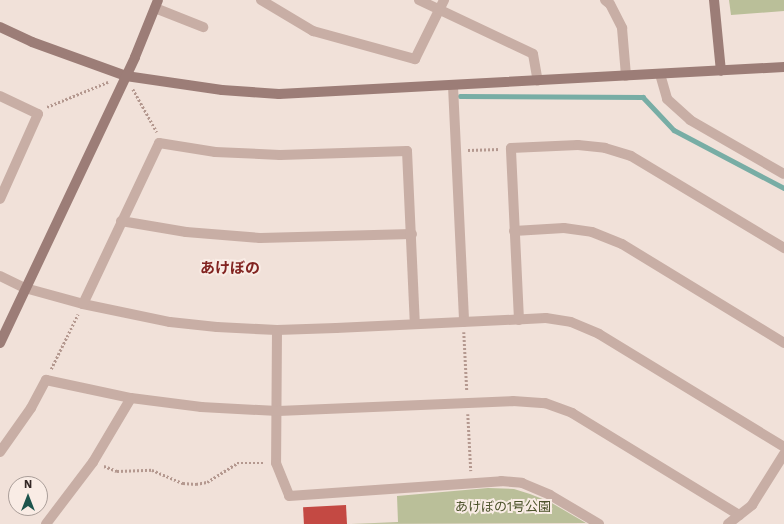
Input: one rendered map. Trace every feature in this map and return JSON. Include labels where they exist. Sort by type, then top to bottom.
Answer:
[{"type":"street","points":[[261,0],[313,31],[415,59],[444,0]]},
{"type":"street","points":[[418,0],[533,54],[538,81]]},
{"type":"street","points":[[605,0],[610,4],[622,28],[626,76]]},
{"type":"street","points":[[714,0],[721,71]]},
{"type":"street","points":[[0,344],[25,288],[126,76],[157,2],[202,27]]},
{"type":"street","points":[[0,27],[84,62],[126,76],[222,90],[278,94],[453,86],[784,67]]},
{"type":"street","points":[[660,74],[667,99],[690,120],[784,173]]},
{"type":"street","points":[[453,86],[464,322]]},
{"type":"street","points":[[0,96],[38,114],[3,186],[0,199]]},
{"type":"street","points":[[83,304],[159,143],[216,152],[280,155],[407,151],[415,324]]},
{"type":"street","points":[[519,320],[511,148],[578,145],[605,148],[631,156],[784,248]]},
{"type":"street","points":[[121,221],[186,232],[260,238],[412,234]]},
{"type":"street","points":[[514,231],[564,228],[592,232],[622,244],[784,343]]},
{"type":"street","points":[[0,276],[25,288],[83,304],[170,322],[277,330],[546,318],[571,322],[599,334],[784,447]]},
{"type":"street","points":[[277,330],[278,411],[276,464],[289,496],[501,482],[522,484],[550,495],[599,524]]},
{"type":"street","points":[[0,452],[31,408],[46,380],[131,398],[202,407],[278,411],[514,401],[545,403],[572,413],[739,515]]},
{"type":"street","points":[[46,524],[93,462],[131,398]]},
{"type":"street","points":[[728,524],[752,505],[784,454]]},
{"type":"path","points":[[38,114],[42,109],[73,95],[126,76],[158,135],[159,143]]},
{"type":"path","points":[[455,150],[511,148]]},
{"type":"path","points":[[57,357],[83,304]]},
{"type":"path","points":[[93,462],[117,471],[152,470],[183,484],[207,482],[237,463],[276,464]]},
{"type":"green space","points":[[729,0],[784,0],[784,11],[731,15]]},
{"type":"green space","name":"あけぼの1号公園","points":[[488,488],[514,489],[530,494],[550,502],[586,523],[351,524],[398,522],[397,496]]},
{"type":"building","points":[[346,505],[347,524],[304,524],[303,507]]},
{"type":"waterway","points":[[460,96],[643,97],[674,130],[784,188]]},
{"type":"district","name":"あけぼの","points":[[230,269]]}]
